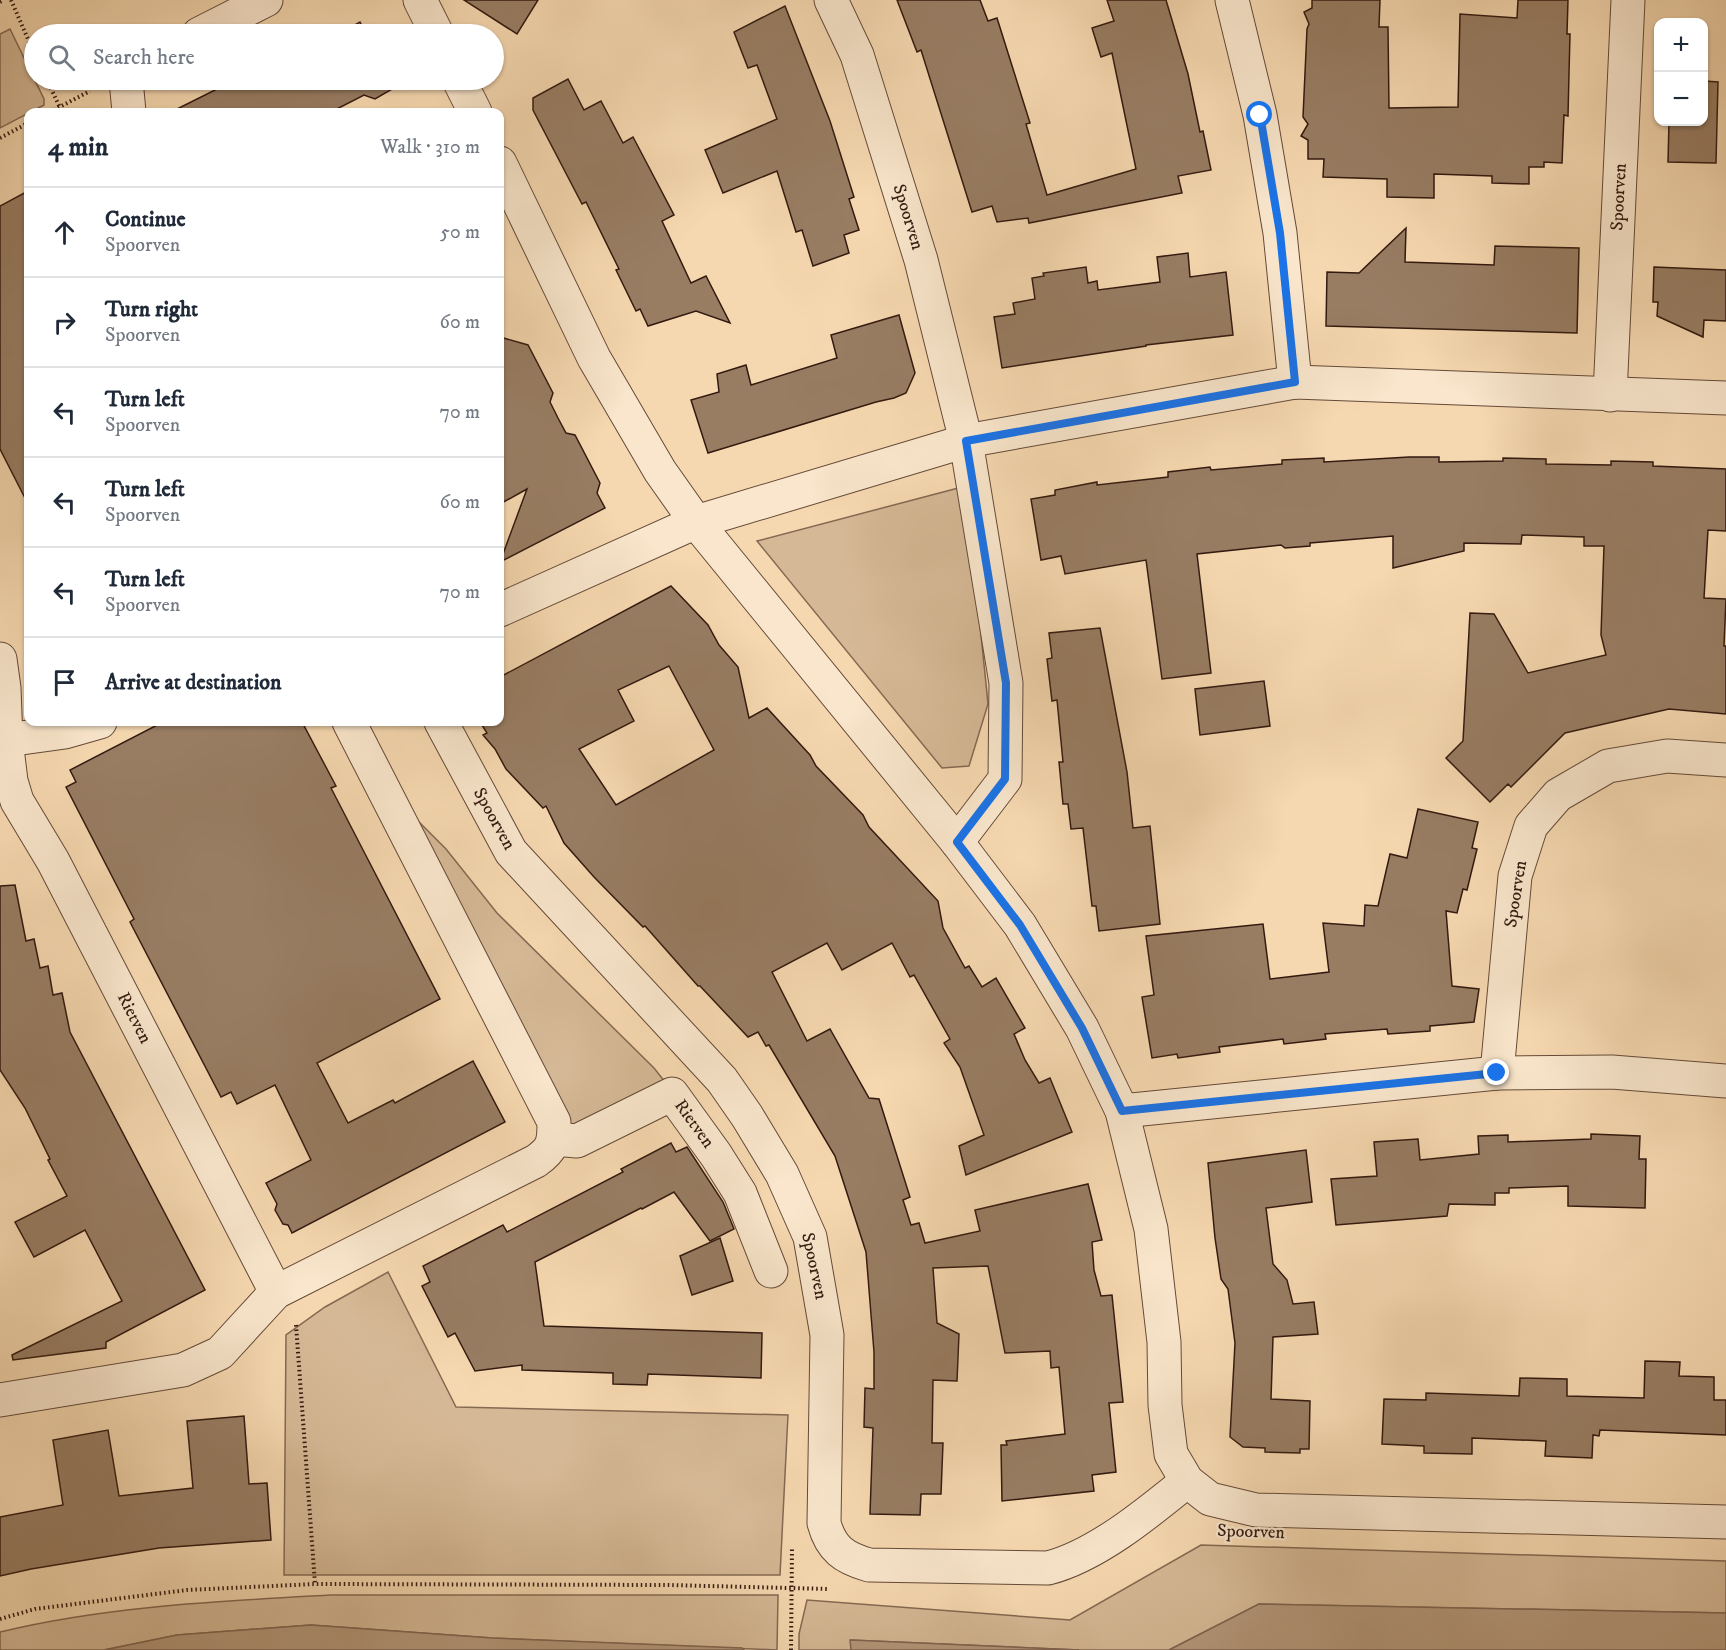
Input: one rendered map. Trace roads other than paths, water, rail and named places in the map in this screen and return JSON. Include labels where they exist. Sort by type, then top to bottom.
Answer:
[{"type":"street","points":[[219,24],[266,0]]},
{"type":"street","points":[[420,0],[432,24]]},
{"type":"street","name":"Spoorven","points":[[831,0],[857,55],[921,260],[966,441],[1006,683],[1005,779],[957,842]]},
{"type":"street","points":[[1232,0],[1260,115],[1280,233],[1295,382]]},
{"type":"street","name":"Spoorven","points":[[1610,395],[1628,0]]},
{"type":"street","points":[[127,90],[129,108]]},
{"type":"street","points":[[464,90],[473,108]]},
{"type":"street","name":"Spoorven","points":[[504,171],[594,357],[660,471],[696,522],[957,842],[1020,925],[1082,1028],[1122,1111],[1150,1229],[1164,1342],[1165,1405],[1171,1454],[1187,1481],[1210,1499],[1256,1510],[1726,1522]]},
{"type":"street","points":[[504,608],[696,522],[966,441],[1295,382],[1726,398]]},
{"type":"street","name":"Rietven","points":[[0,659],[4,688],[3,741],[17,801],[53,861],[276,1292]]},
{"type":"street","points":[[3,741],[65,732],[86,726]]},
{"type":"street","points":[[0,1400],[183,1370],[220,1353],[276,1292],[536,1161],[548,1152],[554,1139],[554,1122],[351,726]]},
{"type":"street","name":"Spoorven","points":[[443,726],[511,852],[722,1080],[782,1174],[810,1237],[827,1335],[824,1523],[828,1537],[836,1549],[853,1560],[869,1565],[1048,1568],[1068,1563],[1122,1530],[1187,1481]]},
{"type":"street","name":"Spoorven","points":[[1497,1073],[1515,876],[1531,826],[1558,795],[1608,766],[1667,756],[1726,760]]},
{"type":"street","points":[[1122,1111],[1497,1073],[1612,1072],[1726,1081]]},
{"type":"street","name":"Rietven","points":[[554,1139],[577,1141],[672,1094],[740,1193],[771,1271]]}]
